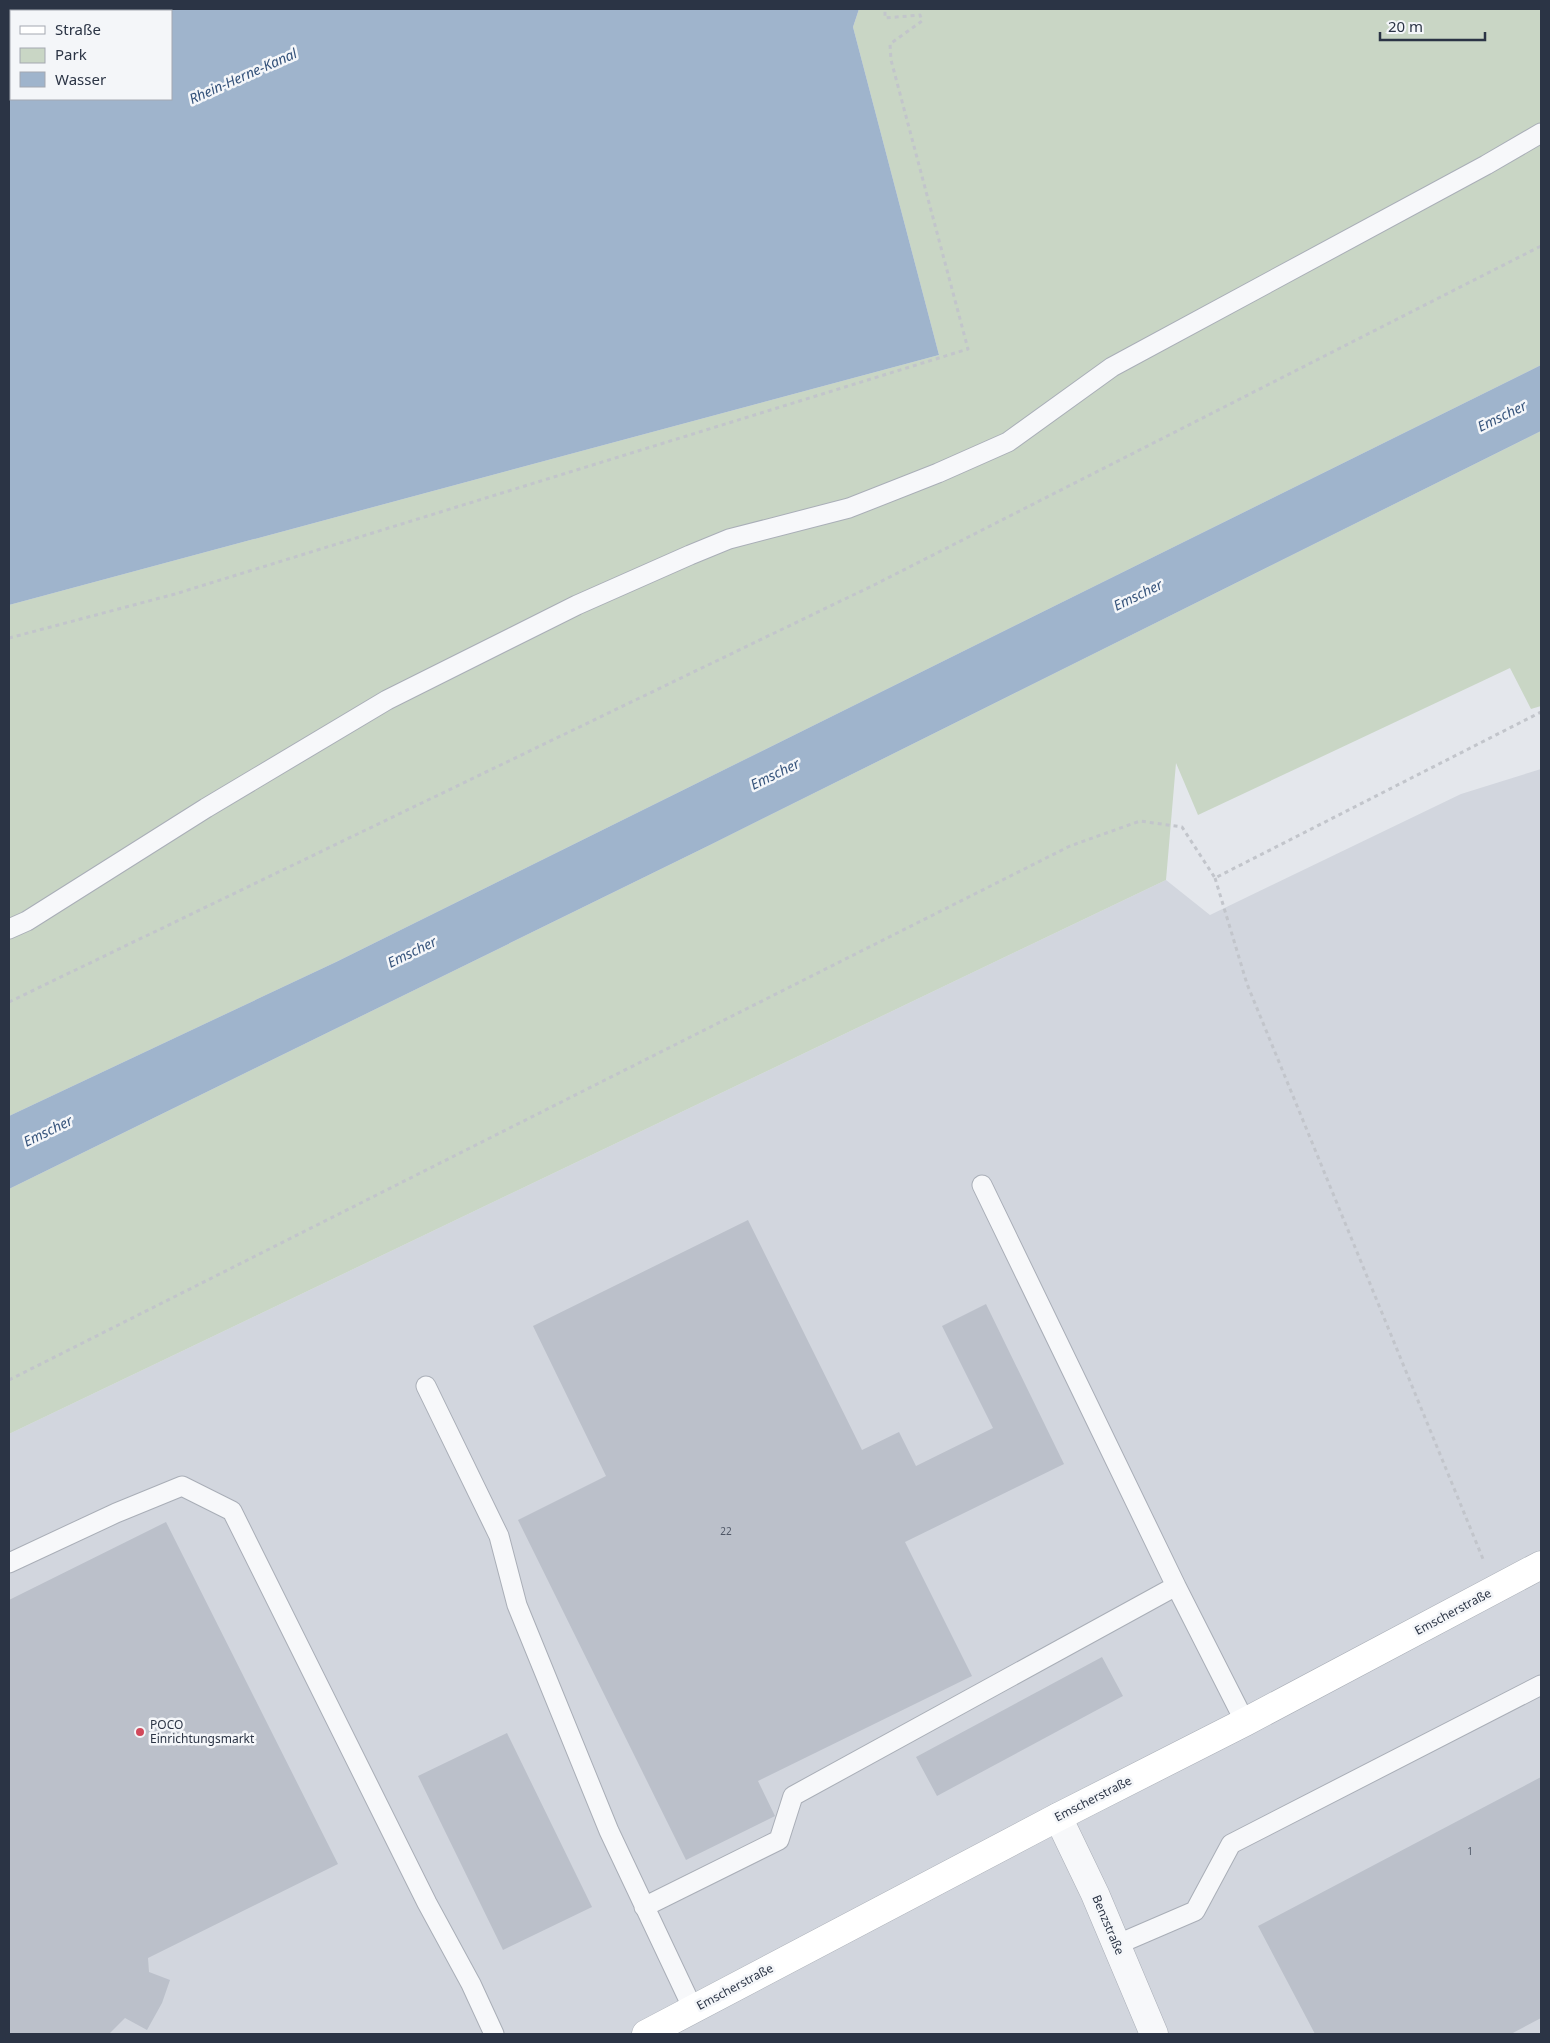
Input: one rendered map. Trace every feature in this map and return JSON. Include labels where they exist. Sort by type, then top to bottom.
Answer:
[{"type":"street","name":"Emscherstraße","points":[[646,2034],[1541,1566]]},
{"type":"street","name":"Benzstraße","points":[[1058,1817],[1095,1894],[1154,2034]]},
{"type":"lane","points":[[9,929],[28,921],[206,808],[387,700],[577,605],[690,555],[729,539],[849,508],[938,473],[1008,442],[1112,367],[1486,165],[1541,133]]},
{"type":"lane","points":[[982,1185],[1176,1586],[1245,1722]]},
{"type":"lane","points":[[426,1386],[499,1536],[517,1605],[609,1831],[693,2009]]},
{"type":"lane","points":[[9,1563],[116,1512],[182,1486],[232,1511],[427,1903],[471,1984],[494,2034]]},
{"type":"lane","points":[[644,1907],[779,1840],[793,1796],[1176,1586]]},
{"type":"lane","points":[[1116,1945],[1195,1911],[1231,1844],[1541,1685]]},
{"type":"path","points":[[9,638],[175,594],[968,349],[891,60],[890,44],[922,20],[920,15],[886,18],[885,9]]},
{"type":"path","points":[[9,1002],[876,584],[1541,246]]},
{"type":"path","points":[[1215,878],[1541,712]]},
{"type":"path","points":[[9,1380],[1070,846],[1140,821],[1182,827],[1215,878],[1247,984],[1496,1589]]},
{"type":"shaded area","points":[[1541,769],[1541,2034],[9,2034],[9,1434],[1166,880],[1210,915],[1461,794]]},
{"type":"green space","points":[[9,9],[147,9],[10,10],[9,72]]},
{"type":"green space","points":[[859,9],[1541,9],[1541,365],[336,962],[9,1116],[9,605],[939,355],[853,27]]},
{"type":"green space","points":[[1541,431],[1541,706],[1531,709],[1510,668],[1198,815],[1176,763],[1166,880],[9,1434],[9,1189],[712,844]]},
{"type":"water","name":"Rhein-Herne-Kanal","points":[[859,9],[853,27],[939,355],[9,605],[9,72],[10,100],[172,100],[172,10],[144,10]]},
{"type":"water","name":"Emscher","points":[[1541,365],[1541,431],[712,844],[9,1189],[9,1116],[336,962]]},
{"type":"building","points":[[748,1220],[862,1450],[899,1432],[916,1466],[993,1428],[942,1326],[986,1304],[1064,1464],[905,1542],[972,1676],[758,1781],[775,1816],[686,1860],[518,1520],[606,1476],[533,1326]]},
{"type":"building","name":"POCO Einrichtungsmarkt","points":[[166,1522],[338,1864],[148,1958],[149,1972],[170,1980],[162,2003],[147,2030],[125,2018],[109,2034],[9,2034],[9,1600]]},
{"type":"building","points":[[1102,1657],[1123,1696],[937,1796],[916,1757]]},
{"type":"building","points":[[507,1733],[592,1907],[503,1950],[418,1776]]},
{"type":"building","points":[[1541,1777],[1541,2018],[1511,2034],[1315,2034],[1258,1926]]},
{"type":"place","name":"POCO Einrichtungsmarkt","points":[[140,1732]]}]
